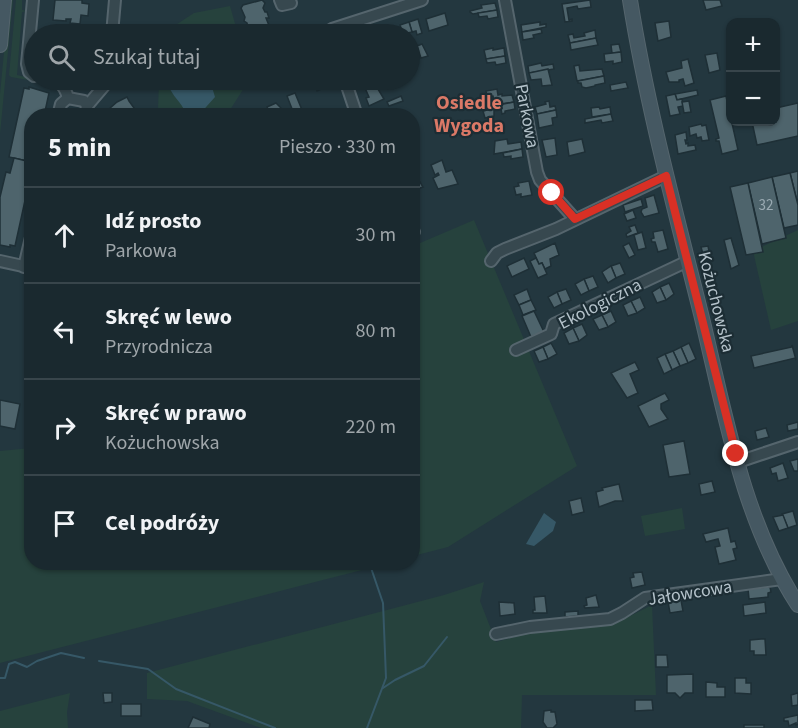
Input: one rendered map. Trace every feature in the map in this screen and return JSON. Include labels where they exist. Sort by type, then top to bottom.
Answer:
[{"type":"main road","points":[[0,45],[4,0]]},
{"type":"main road","name":"Kożuchowska","points":[[630,0],[652,118],[738,462],[758,523],[782,579],[798,603]]},
{"type":"street","points":[[31,24],[33,0]]},
{"type":"street","points":[[113,24],[115,0]]},
{"type":"street","points":[[354,24],[422,0]]},
{"type":"street","name":"Parkowa","points":[[505,0],[537,172],[540,180],[575,219]]},
{"type":"street","points":[[65,90],[68,98]]},
{"type":"street","points":[[88,108],[101,90]]},
{"type":"street","points":[[348,90],[354,108]]},
{"type":"street","points":[[60,108],[68,98],[84,101],[85,108]]},
{"type":"street","points":[[491,261],[497,253],[556,229],[666,176]]},
{"type":"street","points":[[0,261],[24,266]]},
{"type":"street","name":"Ekologiczna","points":[[516,350],[551,334],[554,324],[687,261]]},
{"type":"street","points":[[738,462],[798,442]]},
{"type":"street","name":"Jałowcowa","points":[[496,634],[530,627],[610,619],[622,614],[645,598],[782,579]]},
{"type":"green space","points":[[9,0],[13,0],[0,134],[0,94]]},
{"type":"green space","points":[[16,0],[22,0],[22,10],[27,11],[22,12],[17,75],[24,77],[24,79],[9,75]]},
{"type":"green space","points":[[230,6],[235,24],[177,24],[194,13]]},
{"type":"green space","points":[[159,90],[243,90],[231,108],[158,108]]},
{"type":"green space","points":[[474,220],[577,466],[448,547],[420,554],[420,243]]},
{"type":"green space","points":[[798,230],[798,321],[771,330],[753,251]]},
{"type":"green space","points":[[24,449],[24,570],[362,570],[0,663],[0,451]]},
{"type":"green space","points":[[682,508],[685,529],[645,536],[641,516]]},
{"type":"green space","points":[[484,582],[480,601],[496,642],[537,631],[612,625],[652,605],[656,695],[522,695],[521,728],[261,728],[187,701],[147,699],[147,673],[444,595]]},
{"type":"green space","points":[[70,693],[67,712],[68,728],[0,728],[0,711]]},
{"type":"water","points":[[171,90],[213,90],[215,97],[205,108],[183,108]]},
{"type":"water","points":[[544,513],[556,522],[553,531],[534,546],[526,544]]},
{"type":"building","points":[[55,0],[82,0],[82,3],[89,4],[88,16],[81,15],[80,24],[70,23],[71,19],[53,20]]},
{"type":"building","points":[[262,0],[265,3],[263,8],[269,18],[266,18],[268,24],[247,24],[244,21],[245,17],[241,8],[243,5]]},
{"type":"building","points":[[590,0],[591,7],[567,8],[569,20],[572,19],[572,21],[565,22],[562,4]]},
{"type":"building","points":[[703,0],[720,0],[722,6],[706,10]]},
{"type":"building","points":[[495,3],[497,10],[473,14],[470,12],[482,8],[481,5]]},
{"type":"building","points":[[497,10],[498,17],[488,19],[487,16],[479,17],[478,13]]},
{"type":"building","points":[[445,13],[448,25],[429,31],[426,19]]},
{"type":"building","points":[[418,19],[419,24],[410,24],[409,22]]},
{"type":"building","points":[[669,21],[671,37],[658,41],[655,23]]},
{"type":"building","points":[[540,22],[540,25],[546,24],[546,27],[522,32],[521,25]]},
{"type":"building","points":[[541,29],[542,33],[533,35],[534,38],[523,40],[522,32]]},
{"type":"building","points":[[595,30],[596,38],[570,43],[568,35],[573,34],[574,38],[585,36],[584,33]]},
{"type":"building","points":[[596,38],[598,45],[571,50],[570,43]]},
{"type":"building","points":[[422,44],[428,56],[421,58],[420,45]]},
{"type":"building","points":[[619,44],[621,52],[612,53],[611,45]]},
{"type":"building","points":[[493,48],[493,50],[504,48],[505,56],[486,59],[484,50]]},
{"type":"building","points":[[621,52],[622,62],[613,64],[613,61],[605,62],[604,54]]},
{"type":"building","points":[[717,53],[720,70],[709,73],[705,55]]},
{"type":"building","points":[[505,56],[506,63],[496,65],[495,62],[487,63],[486,59]]},
{"type":"building","points":[[688,59],[694,83],[685,86],[683,79],[679,82],[669,82],[666,72],[682,68],[681,61]]},
{"type":"building","points":[[541,63],[542,66],[553,64],[554,69],[529,73],[528,66]]},
{"type":"building","points":[[579,65],[580,71],[602,69],[604,76],[577,81],[574,66]]},
{"type":"building","points":[[548,69],[552,85],[542,86],[541,79],[531,80],[529,73]]},
{"type":"building","points":[[604,76],[605,83],[595,86],[586,88],[578,83],[578,81]]},
{"type":"building","points":[[626,82],[628,88],[611,91],[610,85]]},
{"type":"building","points":[[24,88],[24,90],[49,93],[46,108],[24,108],[24,160],[9,157]]},
{"type":"building","points":[[497,89],[498,95],[512,95],[514,102],[495,105],[493,96],[487,97],[486,91]]},
{"type":"building","points":[[366,90],[379,90],[384,99],[369,106],[366,98],[369,97]]},
{"type":"building","points":[[697,90],[698,95],[677,100],[675,94]]},
{"type":"building","points":[[295,93],[301,108],[292,108],[287,96]]},
{"type":"building","points":[[675,94],[677,100],[682,99],[683,106],[678,107],[680,114],[670,116],[666,96]]},
{"type":"building","points":[[401,96],[403,101],[389,106],[387,102]]},
{"type":"building","points":[[726,96],[726,126],[733,126],[738,150],[722,154],[719,141],[716,141],[719,138],[710,100]]},
{"type":"building","points":[[127,97],[134,108],[110,108]]},
{"type":"building","points":[[549,101],[550,107],[555,106],[556,110],[537,114],[535,107]]},
{"type":"building","points":[[689,101],[691,112],[684,113],[682,102]]},
{"type":"building","points":[[514,102],[515,109],[502,114],[501,109],[494,110],[494,116],[485,118],[483,111],[488,110],[488,107]]},
{"type":"building","points":[[276,103],[281,108],[267,108]]},
{"type":"building","points":[[798,103],[798,136],[757,145],[753,126],[780,126],[780,107]]},
{"type":"building","points":[[599,107],[600,109],[610,107],[611,114],[592,117],[591,108]]},
{"type":"building","points":[[556,110],[557,117],[552,118],[553,125],[539,128],[537,114]]},
{"type":"building","points":[[611,114],[613,121],[602,123],[601,120],[585,123],[585,119]]},
{"type":"building","points":[[706,125],[709,140],[702,141],[701,137],[697,138],[696,134],[690,136],[689,127]]},
{"type":"building","points":[[686,132],[686,144],[695,145],[696,150],[678,154],[675,135]]},
{"type":"building","points":[[555,138],[557,155],[546,157],[542,140]]},
{"type":"building","points":[[507,139],[508,144],[521,142],[522,149],[494,154],[495,141]]},
{"type":"building","points":[[582,139],[585,152],[569,156],[567,142]]},
{"type":"building","points":[[522,149],[523,157],[511,159],[511,156],[504,157],[503,153]]},
{"type":"building","points":[[14,158],[24,160],[24,205],[15,246],[10,245],[10,247],[0,245],[0,197],[6,172],[10,173]]},
{"type":"building","points":[[442,160],[446,172],[452,170],[458,184],[438,189],[433,178],[439,175],[438,173],[435,175],[431,165]]},
{"type":"building","points":[[798,171],[798,205],[790,173]]},
{"type":"building","points":[[790,173],[798,205],[798,225],[784,228],[772,177]]},
{"type":"building","points":[[772,177],[786,238],[762,244],[748,183]]},
{"type":"building","points":[[529,181],[532,195],[521,197],[521,194],[516,195],[514,187],[519,186],[518,183]]},
{"type":"building","points":[[748,183],[763,252],[746,255],[730,187]]},
{"type":"building","points":[[654,195],[659,213],[644,217],[641,212],[647,207],[645,198]]},
{"type":"building","points":[[641,199],[643,206],[625,212],[623,205]]},
{"type":"building","points":[[633,210],[636,218],[627,221],[624,214]]},
{"type":"building","points":[[635,225],[638,233],[627,237],[626,234],[631,231],[629,227]]},
{"type":"building","points":[[663,230],[668,249],[658,252],[655,242],[651,239],[654,238],[653,232]]},
{"type":"building","points":[[642,232],[646,248],[638,250],[634,235]]},
{"type":"building","points":[[731,238],[739,265],[731,269],[724,240]]},
{"type":"building","points":[[555,243],[559,255],[550,259],[551,266],[545,269],[542,263],[539,264],[534,253]]},
{"type":"building","points":[[629,243],[635,255],[629,258],[623,246]]},
{"type":"building","points":[[708,246],[710,256],[704,258],[701,247]]},
{"type":"building","points":[[524,258],[529,269],[512,277],[507,266]]},
{"type":"building","points":[[536,258],[539,264],[542,263],[547,274],[538,278],[530,261]]},
{"type":"building","points":[[620,263],[625,274],[616,278],[611,266]]},
{"type":"building","points":[[611,266],[616,278],[608,283],[602,272]]},
{"type":"building","points":[[593,276],[598,287],[589,291],[584,279]]},
{"type":"building","points":[[584,279],[589,291],[581,295],[575,284]]},
{"type":"building","points":[[669,283],[674,294],[666,300],[660,287]]},
{"type":"building","points":[[660,287],[666,300],[657,303],[652,292]]},
{"type":"building","points":[[527,289],[531,300],[519,305],[514,295]]},
{"type":"building","points":[[566,289],[571,300],[562,304],[557,292]]},
{"type":"building","points":[[557,292],[562,304],[554,308],[548,297]]},
{"type":"building","points":[[640,297],[645,308],[637,313],[631,301]]},
{"type":"building","points":[[531,300],[536,310],[523,315],[519,305]]},
{"type":"building","points":[[631,301],[637,313],[628,316],[623,305]]},
{"type":"building","points":[[534,311],[544,332],[531,337],[522,316]]},
{"type":"building","points":[[611,311],[616,322],[608,327],[602,315]]},
{"type":"building","points":[[602,315],[608,327],[599,330],[593,319]]},
{"type":"building","points":[[582,324],[587,335],[579,341],[573,328]]},
{"type":"building","points":[[573,328],[579,341],[569,344],[564,333]]},
{"type":"building","points":[[551,343],[557,354],[548,359],[543,347]]},
{"type":"building","points":[[689,343],[696,359],[688,363],[681,347]]},
{"type":"building","points":[[792,345],[796,360],[795,358],[754,368],[751,356],[792,347]]},
{"type":"building","points":[[543,347],[548,359],[539,362],[534,351]]},
{"type":"building","points":[[681,347],[688,363],[680,366],[673,351]]},
{"type":"building","points":[[673,351],[680,366],[672,370],[665,354]]},
{"type":"building","points":[[665,354],[672,370],[664,374],[657,358]]},
{"type":"building","points":[[635,362],[639,370],[630,374],[638,393],[627,398],[611,373]]},
{"type":"building","points":[[665,393],[669,400],[661,404],[661,409],[668,419],[649,427],[638,406]]},
{"type":"building","points":[[0,400],[20,404],[15,429],[0,426]]},
{"type":"building","points":[[798,422],[798,429],[788,431],[787,425]]},
{"type":"building","points":[[766,428],[769,437],[757,440],[755,431]]},
{"type":"building","points":[[684,441],[690,474],[669,477],[663,445]]},
{"type":"building","points":[[798,459],[798,471],[794,471],[790,461]]},
{"type":"building","points":[[783,463],[788,478],[778,481],[776,473],[772,474],[770,468]]},
{"type":"building","points":[[712,481],[715,492],[701,495],[699,484]]},
{"type":"building","points":[[619,484],[623,501],[615,501],[599,507],[596,492],[603,490],[602,488]]},
{"type":"building","points":[[581,498],[584,512],[572,515],[569,501]]},
{"type":"building","points":[[793,511],[797,525],[788,528],[782,514]]},
{"type":"building","points":[[783,515],[788,528],[779,531],[773,517]]},
{"type":"building","points":[[728,528],[731,542],[735,541],[737,548],[733,549],[736,560],[719,564],[715,547],[720,546],[718,539],[706,542],[703,534]]},
{"type":"building","points":[[642,572],[645,585],[632,588],[630,578],[634,577],[633,573]]},
{"type":"building","points":[[770,587],[771,592],[768,593],[768,597],[749,599],[748,589]]},
{"type":"building","points":[[596,595],[599,607],[585,608],[586,598]]},
{"type":"building","points":[[545,596],[547,613],[533,613],[535,610],[534,597]]},
{"type":"building","points":[[681,600],[683,611],[670,613],[668,602]]},
{"type":"building","points":[[499,602],[514,603],[515,614],[500,616]]},
{"type":"building","points":[[765,602],[766,613],[744,616],[743,605]]},
{"type":"building","points":[[578,611],[578,616],[565,617],[565,612]]},
{"type":"building","points":[[765,639],[766,655],[754,655],[754,651],[750,651],[750,640]]},
{"type":"building","points":[[656,655],[667,655],[668,667],[656,667]]},
{"type":"building","points":[[693,674],[693,693],[685,693],[680,698],[675,693],[667,693],[667,675]]},
{"type":"building","points":[[735,678],[746,678],[746,683],[751,683],[751,694],[735,693]]},
{"type":"building","points":[[706,682],[717,683],[717,687],[725,687],[725,697],[706,697]]},
{"type":"building","points":[[103,693],[112,693],[112,702],[104,703]]},
{"type":"building","points":[[798,693],[798,705],[792,706],[791,695]]},
{"type":"building","points":[[635,700],[652,700],[653,710],[635,711]]},
{"type":"building","points":[[121,704],[141,704],[141,716],[121,716]]},
{"type":"building","points":[[544,711],[555,712],[557,724],[553,728],[547,728],[543,722]]},
{"type":"building","points":[[798,715],[796,725],[796,723],[789,726],[788,721],[784,721],[784,718]]},
{"type":"building","points":[[193,717],[210,724],[209,728],[188,728]]},
{"type":"building","points":[[744,725],[764,725],[764,728],[744,728]]},
{"type":"waterway","points":[[367,728],[386,678],[383,603],[372,570]]},
{"type":"waterway","points":[[383,688],[424,666],[447,637]]},
{"type":"waterway","points":[[0,678],[5,678],[9,664],[15,662],[27,667],[61,653],[84,658]]},
{"type":"waterway","points":[[99,661],[148,669],[176,689],[275,728]]},
{"type":"district","name":"Osiedle Wygoda","points":[[469,114]]},
{"type":"route","points":[[552,193],[575,219],[666,176],[736,454]]}]
